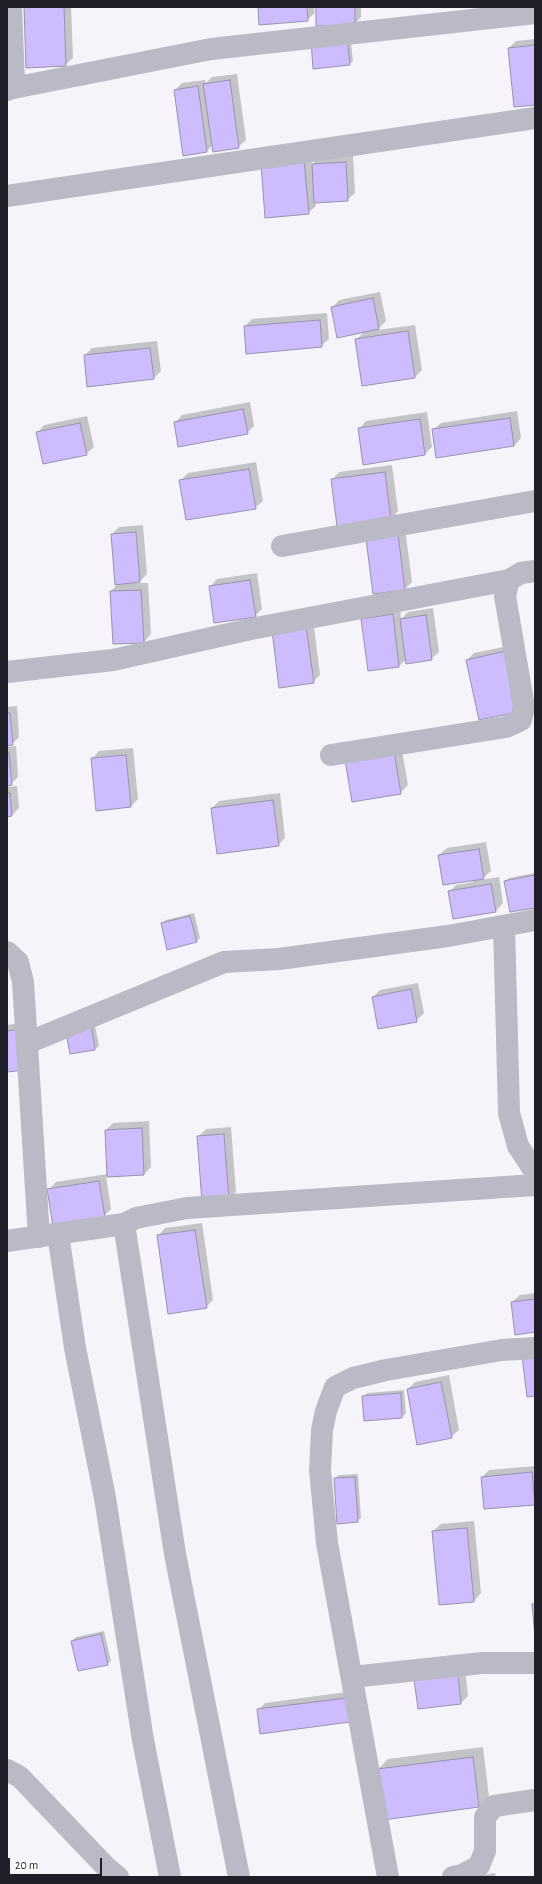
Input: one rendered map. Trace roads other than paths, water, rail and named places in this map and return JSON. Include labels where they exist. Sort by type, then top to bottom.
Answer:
[{"type":"street","points":[[7,90],[12,87],[14,82],[11,7]]},
{"type":"street","points":[[7,90],[211,49],[535,13]]},
{"type":"street","points":[[7,196],[535,118]]},
{"type":"street","points":[[282,546],[535,501]]},
{"type":"street","points":[[7,672],[112,660],[251,629],[509,580],[521,573],[535,571]]},
{"type":"street","points":[[332,755],[506,727],[521,720],[524,708],[505,596],[509,580]]},
{"type":"street","points":[[27,1043],[224,962],[279,959],[448,936],[535,920]]},
{"type":"street","points":[[504,926],[509,1113],[518,1146],[535,1172]]},
{"type":"street","points":[[7,952],[18,962],[23,982],[27,1043],[48,1236],[75,1348],[106,1498],[143,1740],[170,1877]]},
{"type":"street","points":[[7,1240],[48,1236],[124,1224],[136,1218],[187,1208],[535,1185]]},
{"type":"street","points":[[124,1224],[175,1554],[239,1877]]},
{"type":"street","points":[[388,1877],[327,1543],[320,1470],[322,1430],[335,1387],[352,1378],[386,1370],[502,1350],[535,1348]]},
{"type":"street","points":[[352,1677],[482,1663],[535,1663]]},
{"type":"street","points":[[7,1770],[20,1777],[107,1868],[118,1877]]},
{"type":"street","points":[[454,1877],[462,1876],[479,1866],[484,1851],[485,1817],[494,1806],[535,1800]]}]
